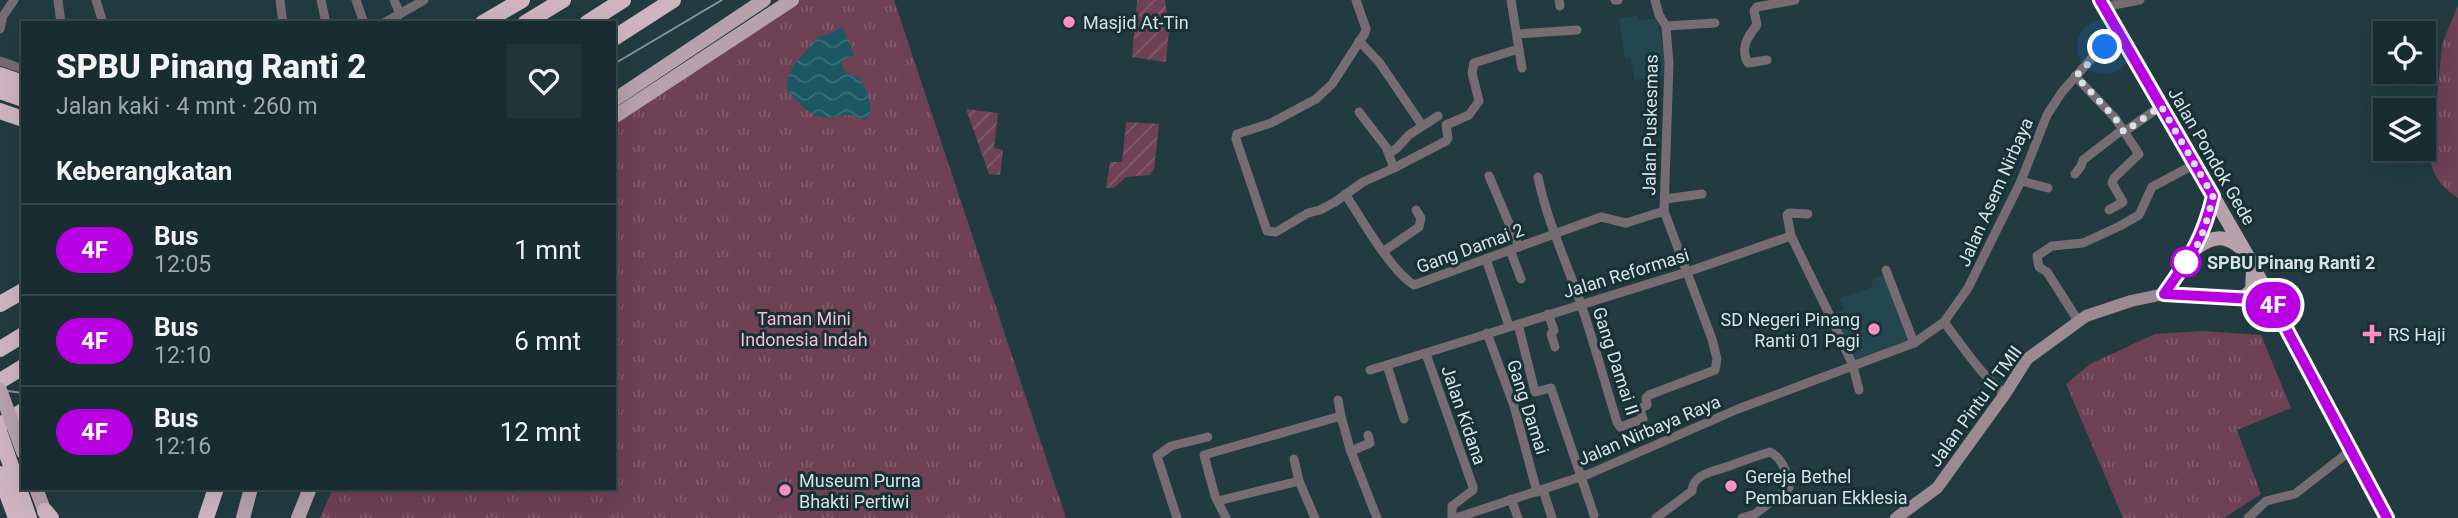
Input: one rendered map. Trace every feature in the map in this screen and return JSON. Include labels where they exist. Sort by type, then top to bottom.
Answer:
[{"type":"highway","points":[[485,21],[522,0]]},
{"type":"highway","points":[[528,21],[563,0]]},
{"type":"highway","points":[[590,21],[623,0]]},
{"type":"highway","points":[[616,26],[654,0]]},
{"type":"highway","points":[[616,37],[673,0]]},
{"type":"highway","points":[[0,75],[21,82]]},
{"type":"highway","points":[[0,91],[21,98]]},
{"type":"highway","points":[[0,111],[21,118]]},
{"type":"highway","points":[[0,303],[21,292]]},
{"type":"highway","points":[[0,349],[21,336]]},
{"type":"highway","points":[[0,381],[21,368]]},
{"type":"highway","points":[[0,425],[21,412]]},
{"type":"highway","points":[[16,518],[5,476],[0,433],[21,422]]},
{"type":"highway","points":[[5,476],[29,518]]},
{"type":"highway","points":[[206,518],[215,490]]},
{"type":"highway","points":[[218,518],[226,490]]},
{"type":"main road","points":[[616,99],[764,0]]},
{"type":"main road","points":[[616,116],[792,0]]},
{"type":"main road","name":"Jalan Pondok Gede","points":[[2102,3],[2248,257],[2387,518]]},
{"type":"main road","points":[[2196,248],[2207,240],[2221,237],[2238,245],[2248,257],[2254,284],[2250,293],[2242,299]]},
{"type":"main road","points":[[0,390],[21,447]]},
{"type":"main road","points":[[37,490],[47,516]]},
{"type":"main road","points":[[243,518],[250,490]]},
{"type":"main road","points":[[298,518],[309,490]]},
{"type":"street","points":[[0,29],[3,16],[14,0]]},
{"type":"street","points":[[58,0],[61,21]]},
{"type":"street","points":[[96,0],[102,21]]},
{"type":"street","points":[[280,0],[283,21]]},
{"type":"street","points":[[356,0],[363,21]]},
{"type":"street","points":[[394,0],[400,14]]},
{"type":"street","points":[[388,21],[424,0]]},
{"type":"street","points":[[1356,0],[1366,29],[1332,84],[1316,99],[1271,123],[1239,133],[1236,139],[1269,232],[1276,232],[1308,213],[1320,210],[1363,182],[1448,138],[1446,125],[1469,116],[1479,101],[1472,73],[1474,63],[1518,49]]},
{"type":"street","points":[[1511,0],[1522,68]]},
{"type":"street","name":"Jalan Puskesmas","points":[[1654,0],[1666,26],[1669,80],[1664,211]]},
{"type":"street","points":[[1765,0],[1754,11],[1756,25],[1745,44],[1745,60],[1748,64],[1767,60]]},
{"type":"street","points":[[1757,7],[1795,0]]},
{"type":"street","points":[[2102,3],[2140,0]]},
{"type":"street","points":[[321,3],[326,21]]},
{"type":"street","points":[[1666,26],[1714,23]]},
{"type":"street","points":[[1517,34],[1577,30]]},
{"type":"street","name":"Jalan Asem Nirbaya","points":[[1853,366],[1914,343],[1944,322],[1968,288],[2021,181],[2047,115],[2091,59],[2120,35]]},
{"type":"street","points":[[1359,41],[1379,62],[1422,125]]},
{"type":"street","points":[[0,61],[21,68]]},
{"type":"street","points":[[2076,76],[2115,118],[2139,154],[2114,178],[2112,183],[2123,202],[2109,209]]},
{"type":"street","points":[[2075,174],[2083,160],[2161,106]]},
{"type":"street","points":[[1359,112],[1389,153],[1394,168]]},
{"type":"street","points":[[1389,153],[1422,125],[1438,116]]},
{"type":"street","points":[[2079,322],[2047,272],[2039,267],[2037,256],[2052,247],[2083,243],[2139,215],[2152,187],[2195,164]]},
{"type":"street","points":[[1489,176],[1514,249],[1521,279]]},
{"type":"street","points":[[1538,177],[1553,234],[1581,304]]},
{"type":"street","points":[[2021,181],[2048,188]]},
{"type":"street","name":"Gang Damai 2","points":[[1345,194],[1384,251],[1414,285],[1601,217],[1626,223],[1664,211]]},
{"type":"street","points":[[1665,199],[1702,194]]},
{"type":"street","points":[[2164,294],[2196,248],[2208,219],[2213,196]]},
{"type":"street","points":[[1384,251],[1419,227],[1421,218],[1416,210]]},
{"type":"street","points":[[1664,211],[1688,272]]},
{"type":"street","points":[[1808,214],[1787,215],[1791,236],[1853,366],[1859,390]]},
{"type":"street","name":"Jalan Reformasi","points":[[1370,370],[1688,272],[1791,236]]},
{"type":"street","points":[[1486,259],[1513,325],[1535,392],[1551,388],[1594,514]]},
{"type":"street","points":[[1886,270],[1914,343]]},
{"type":"street","name":"Gang Damai II","points":[[1581,304],[1620,427],[1643,419],[1640,410],[1647,405],[1646,398],[1649,395],[1716,368],[1717,359],[1712,339],[1688,272]]},
{"type":"street","name":"Jalan Pintu II TMII","points":[[1896,518],[1937,488],[2027,359],[2087,316],[2164,294],[2271,300]]},
{"type":"street","points":[[1548,314],[1555,347]]},
{"type":"street","points":[[1944,322],[1979,369],[2005,394]]},
{"type":"street","name":"Gang Damai","points":[[1487,333],[1514,406],[1540,491],[1552,518]]},
{"type":"street","name":"Jalan Kidana","points":[[1426,354],[1473,487],[1452,506],[1454,518]]},
{"type":"street","points":[[1387,365],[1404,419]]},
{"type":"street","name":"Jalan Nirbaya Raya","points":[[1454,518],[1582,476],[1738,409],[1853,366]]},
{"type":"street","points":[[1338,400],[1351,452],[1377,518]]},
{"type":"street","points":[[1226,518],[1204,455],[1340,416]]},
{"type":"street","points":[[1351,452],[1368,445],[1368,435]]},
{"type":"street","points":[[1177,518],[1158,454],[1166,448],[1208,437]]},
{"type":"street","points":[[2248,518],[2266,501],[2295,494],[2350,451]]},
{"type":"street","points":[[1656,518],[1692,491],[1696,480],[1713,470],[1774,453],[1779,457],[1790,482],[1789,488],[1755,514],[1742,518]]},
{"type":"street","points":[[1294,459],[1299,481],[1315,518]]},
{"type":"street","points":[[1218,501],[1299,481]]},
{"type":"street","points":[[1511,499],[1518,518]]},
{"type":"shaded area","points":[[1638,16],[1639,21],[1657,18],[1668,75],[1634,80],[1631,58],[1625,59],[1619,18]]},
{"type":"shaded area","name":"SD Negeri Pinang Ranti 01 Pagi","points":[[1887,274],[1912,345],[1853,366],[1835,313],[1844,310],[1840,298],[1873,287],[1871,279]]},
{"type":"green space","name":"Taman Mini Indonesia Indah","points":[[794,0],[894,0],[1066,518],[320,518],[332,490],[616,490],[616,120]]},
{"type":"green space","points":[[1137,0],[1165,0],[1169,29],[1166,62],[1132,57]]},
{"type":"green space","points":[[2458,5],[2458,198],[2441,183],[2431,163],[2436,161],[2436,109],[2442,44]]},
{"type":"green space","points":[[966,109],[998,113],[994,148],[1003,150],[1000,175],[989,174]]},
{"type":"green space","points":[[1126,122],[1159,124],[1154,170],[1149,175],[1126,177],[1114,188],[1106,188],[1110,162],[1122,162]]},
{"type":"green space","points":[[2202,331],[2261,335],[2291,408],[2237,430],[2261,494],[2224,518],[2123,518],[2066,384],[2090,364],[2155,334]]},
{"type":"water","points":[[842,26],[854,55],[842,60],[843,68],[849,74],[859,77],[867,93],[870,110],[865,120],[850,115],[827,118],[816,116],[805,109],[787,90],[793,67],[818,37],[832,33]]},
{"type":"tram line","points":[[616,63],[722,0]]},
{"type":"tram line","points":[[0,390],[21,393]]},
{"type":"bus line","name":"4F","points":[[2100,0],[2213,196],[2208,219],[2196,248],[2164,294],[2271,300],[2387,518]]},
{"type":"place","name":"Masjid At-Tin","points":[[1069,22]]},
{"type":"place","name":"SPBU Pinang Ranti 2","points":[[2186,262]]},
{"type":"place","name":"SD Negeri Pinang Ranti 01 Pagi","points":[[1874,329]]},
{"type":"place","name":"RS Haji","points":[[2372,334]]},
{"type":"place","name":"Gereja Bethel Pembaruan Ekklesia","points":[[1731,486]]},
{"type":"place","name":"Museum Purna Bhakti Pertiwi","points":[[785,490]]},
{"type":"route","points":[[2105,47],[2076,76],[2118,121],[2124,132],[2161,106],[2213,196],[2204,231],[2186,262]]}]
